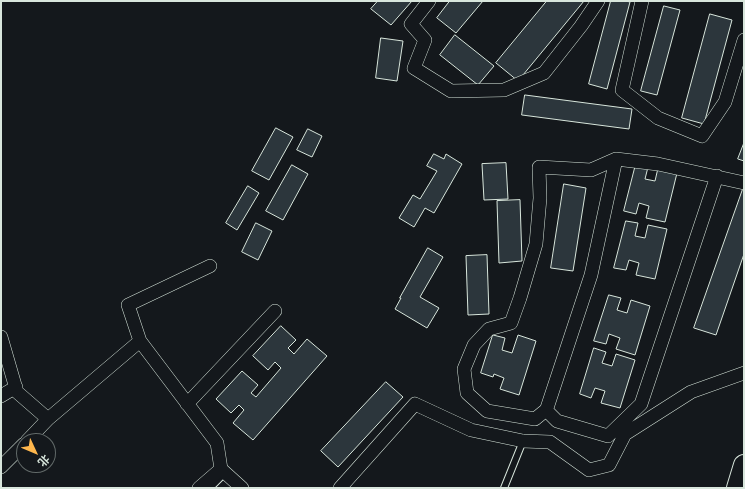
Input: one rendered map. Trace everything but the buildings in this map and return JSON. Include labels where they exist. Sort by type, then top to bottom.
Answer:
[{"type":"main road","points":[[736,488],[744,465]]},
{"type":"street","points":[[429,1],[411,24],[425,40],[414,68],[450,91],[504,90],[544,73],[581,26],[598,1]]},
{"type":"street","points":[[642,1],[622,90],[658,118],[702,136],[725,102],[744,40]]},
{"type":"street","points":[[616,159],[591,275],[546,411],[535,419],[487,411],[467,393],[464,369],[474,345],[490,329],[511,324],[536,244],[540,198],[539,166],[591,170],[616,159],[658,164],[744,183]]},
{"type":"street","points":[[546,411],[557,421],[608,436],[641,404],[717,176]]},
{"type":"street","points":[[210,266],[128,305],[140,341],[217,443],[221,469],[242,488]]},
{"type":"street","points":[[188,404],[275,311]]},
{"type":"street","points":[[1,337],[17,392],[48,419]]},
{"type":"street","points":[[35,433],[48,419],[140,341]]},
{"type":"street","points":[[340,488],[415,404],[471,430],[522,441],[550,442],[589,470],[609,465],[625,434],[691,392],[744,373]]},
{"type":"street","points":[[1,396],[16,387]]},
{"type":"street","points":[[1,467],[16,452]]},
{"type":"street","points":[[199,488],[221,469]]},
{"type":"lane","points":[[504,488],[522,441]]},
{"type":"lane","points":[[210,488],[222,476],[236,488]]}]
